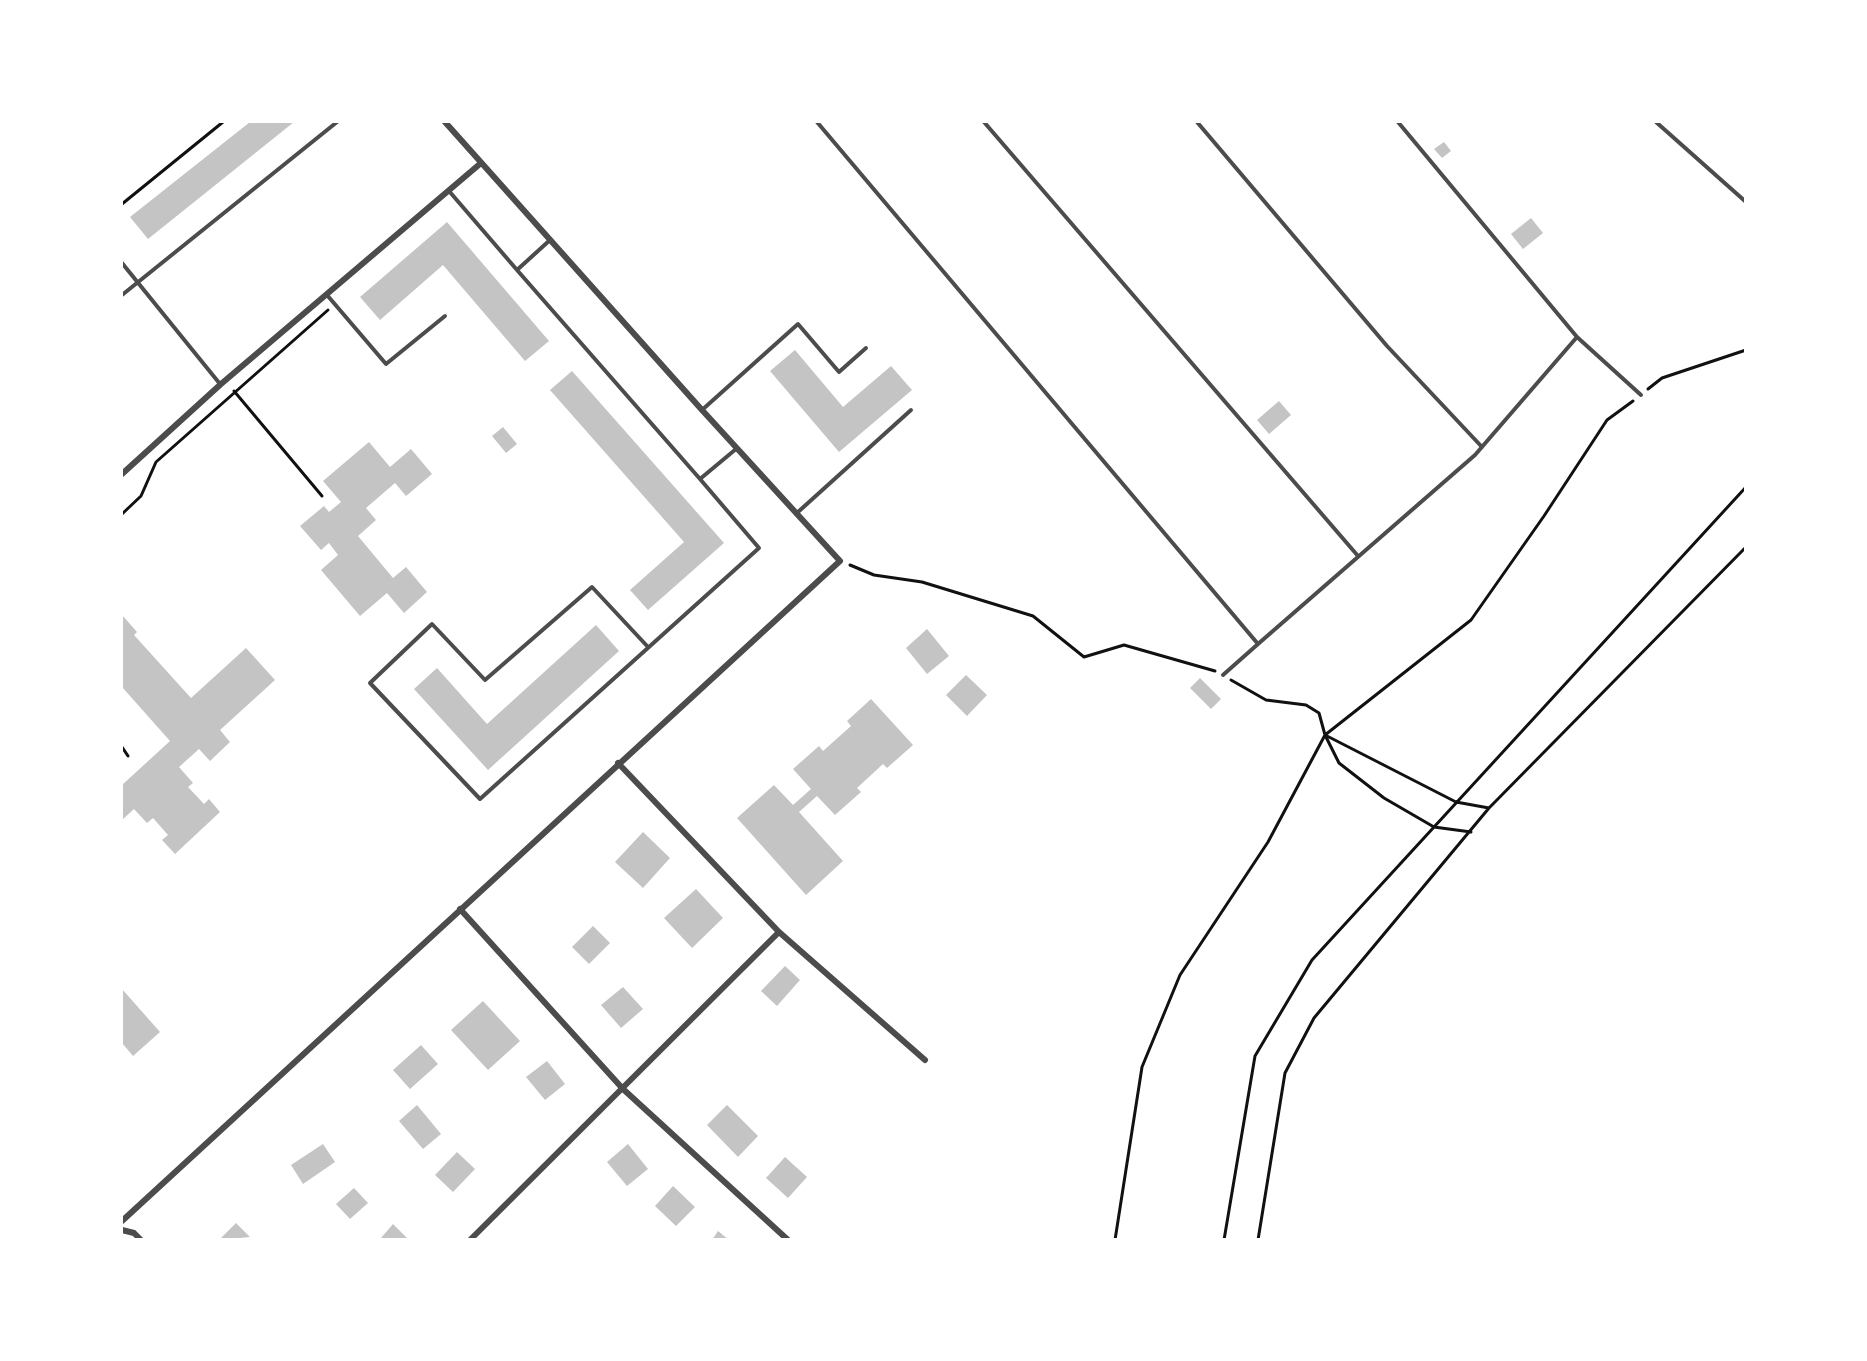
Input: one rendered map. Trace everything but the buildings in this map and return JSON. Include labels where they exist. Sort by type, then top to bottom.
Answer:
[{"type":"street","points":[[122,1221],[840,561],[798,512],[702,410],[446,122]]},
{"type":"street","points":[[122,474],[223,382],[481,163]]},
{"type":"street","points":[[618,763],[779,933],[902,1042],[925,1059]]},
{"type":"street","points":[[460,909],[623,1089],[789,1239]]},
{"type":"street","points":[[471,1239],[779,933]]},
{"type":"street","points":[[122,1230],[134,1233],[141,1239]]},
{"type":"lane","points":[[122,295],[337,122]]},
{"type":"lane","points":[[817,122],[1257,644]]},
{"type":"lane","points":[[984,122],[1358,556]]},
{"type":"lane","points":[[1197,122],[1387,346],[1482,447]]},
{"type":"lane","points":[[1398,122],[1577,338],[1641,394]]},
{"type":"lane","points":[[1656,122],[1746,202]]},
{"type":"lane","points":[[449,190],[759,548],[480,799],[370,683],[432,624],[485,680],[592,587],[648,647]]},
{"type":"lane","points":[[517,270],[550,240]]},
{"type":"lane","points":[[122,263],[136,283],[223,382]]},
{"type":"lane","points":[[326,294],[386,364],[444,316]]},
{"type":"lane","points":[[702,410],[798,324],[839,372],[866,348]]},
{"type":"lane","points":[[1223,675],[1482,447],[1577,338]]},
{"type":"lane","points":[[798,512],[911,410]]},
{"type":"lane","points":[[700,479],[737,448]]},
{"type":"path","points":[[122,204],[224,122]]},
{"type":"path","points":[[122,514],[141,496],[156,462],[335,304]]},
{"type":"path","points":[[1115,1239],[1142,1067],[1180,975],[1268,842],[1325,735],[1471,620],[1544,516],[1607,420],[1662,378],[1746,350]]},
{"type":"path","points":[[223,382],[234,391],[322,496]]},
{"type":"path","points":[[1224,1239],[1255,1056],[1312,960],[1746,487]]},
{"type":"path","points":[[1258,1239],[1285,1073],[1314,1018],[1489,808],[1746,546]]},
{"type":"path","points":[[840,561],[874,575],[922,582],[1033,616],[1084,657],[1124,645],[1210,668],[1266,699],[1306,705],[1319,713],[1325,735],[1339,763],[1384,798],[1434,827],[1470,832]]},
{"type":"path","points":[[1325,735],[1456,802],[1489,808]]},
{"type":"path","points":[[122,747],[128,756]]}]
